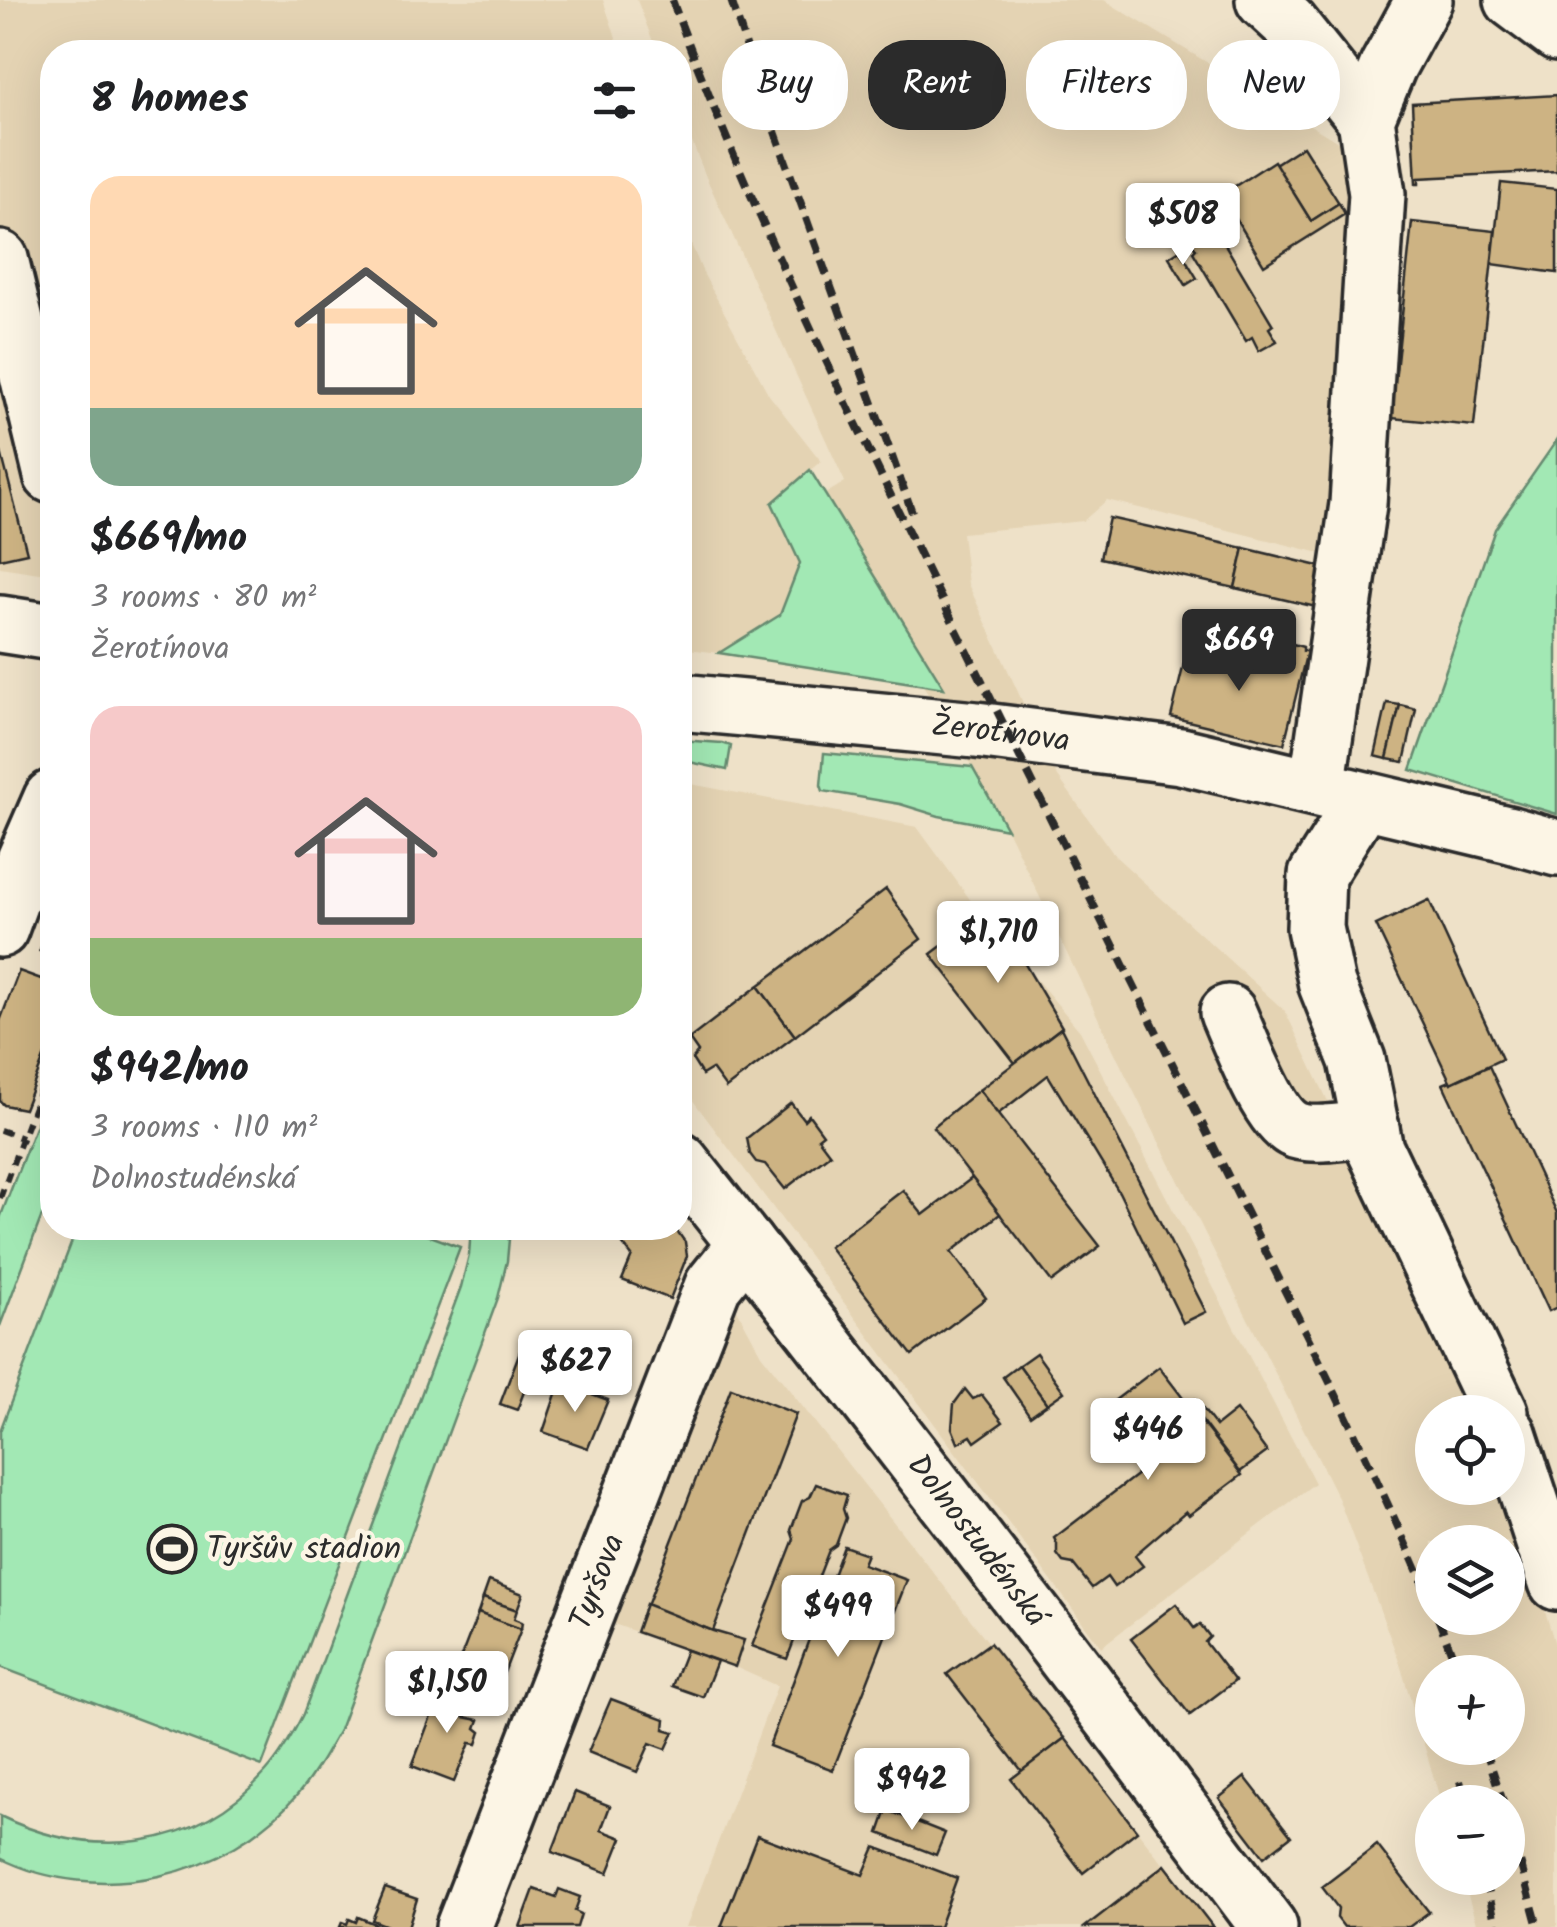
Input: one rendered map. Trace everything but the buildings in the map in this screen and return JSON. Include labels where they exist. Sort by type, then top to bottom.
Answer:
[{"type":"street","points":[[1264,0],[1289,23],[1366,118],[1377,194],[1340,794],[1316,875],[1315,928],[1326,985],[1357,1060],[1375,1149],[1492,1395]]},
{"type":"street","points":[[1366,118],[1388,66],[1424,0]]},
{"type":"street","points":[[1513,0],[1557,34]]},
{"type":"street","points":[[0,258],[40,425]]},
{"type":"street","points":[[0,624],[40,630]]},
{"type":"street","name":"Žerotínova","points":[[692,703],[976,730],[1181,756],[1557,848]]},
{"type":"street","points":[[0,928],[40,826]]},
{"type":"street","points":[[1228,1013],[1272,1109],[1293,1130],[1328,1134],[1371,1128]]},
{"type":"street","name":"Dolnostudénská","points":[[692,1176],[1068,1658],[1270,1927]]},
{"type":"street","name":"Tyršova","points":[[464,1927],[713,1285],[746,1244]]},
{"type":"street","points":[[1525,1485],[1557,1582]]},
{"type":"path","points":[[0,1198],[40,1091]]},
{"type":"path","points":[[0,1130],[23,1138]]},
{"type":"shaded area","points":[[0,0],[603,0],[617,40],[40,40],[40,573],[0,567]]},
{"type":"shaded area","points":[[637,0],[1104,0],[1170,40],[1026,40],[1026,130],[1187,130],[1187,50],[1207,63],[1207,130],[1318,130],[1356,156],[1328,555],[1107,500],[1083,521],[962,533],[968,584],[1056,774],[1115,856],[1285,1011],[1468,1395],[1415,1395],[1415,1505],[1513,1505],[1519,1525],[1415,1525],[1415,1635],[1525,1635],[1525,1545],[1557,1651],[1557,1927],[1477,1927],[1468,1895],[1525,1895],[1525,1785],[1436,1785],[1430,1765],[1525,1765],[1525,1655],[1415,1655],[1415,1714],[1339,1500],[1007,829],[946,721],[807,505],[845,482],[692,142],[692,40],[652,40]]},
{"type":"shaded area","points":[[692,246],[769,395],[821,461],[772,503],[800,563],[780,615],[719,653],[692,650]]},
{"type":"shaded area","points":[[692,784],[917,827],[977,909],[1080,1031],[1315,1483],[1101,1647],[692,1099]]},
{"type":"shaded area","points":[[735,1306],[761,1354],[1213,1927],[686,1927],[777,1686],[611,1623]]},
{"type":"green space","points":[[1557,440],[1557,814],[1411,770],[1495,529]]},
{"type":"green space","points":[[810,470],[944,688],[719,653],[780,615],[800,563],[772,503]]},
{"type":"green space","points":[[692,741],[731,746],[727,770],[692,763]]},
{"type":"green space","points":[[824,753],[972,767],[1007,829],[823,791]]},
{"type":"green space","points":[[40,1116],[40,1221],[0,1326],[0,1218]]},
{"type":"green space","name":"Tyršův stadion","points":[[72,1240],[441,1240],[460,1247],[262,1766],[0,1667],[0,1431]]},
{"type":"green space","points":[[470,1240],[509,1240],[498,1298],[339,1730],[297,1795],[268,1824],[235,1847],[159,1876],[119,1881],[78,1880],[38,1873],[0,1858],[0,1816],[35,1830],[106,1843],[175,1833],[208,1819],[238,1798],[277,1758],[303,1714],[461,1287]]},
{"type":"railway","points":[[672,0],[687,40]]},
{"type":"railway","points":[[731,0],[912,512]]},
{"type":"railway","points":[[692,52],[732,152],[832,374],[1320,1362],[1415,1566]]},
{"type":"railway","points":[[1445,1635],[1452,1655]]},
{"type":"railway","points":[[1491,1765],[1497,1785]]},
{"type":"railway","points":[[1460,1781],[1461,1785]]},
{"type":"railway","points":[[1525,1880],[1538,1927]]},
{"type":"railway","points":[[1489,1895],[1496,1927]]},
{"type":"place","name":"Tyršův stadion","points":[[172,1549]]}]
